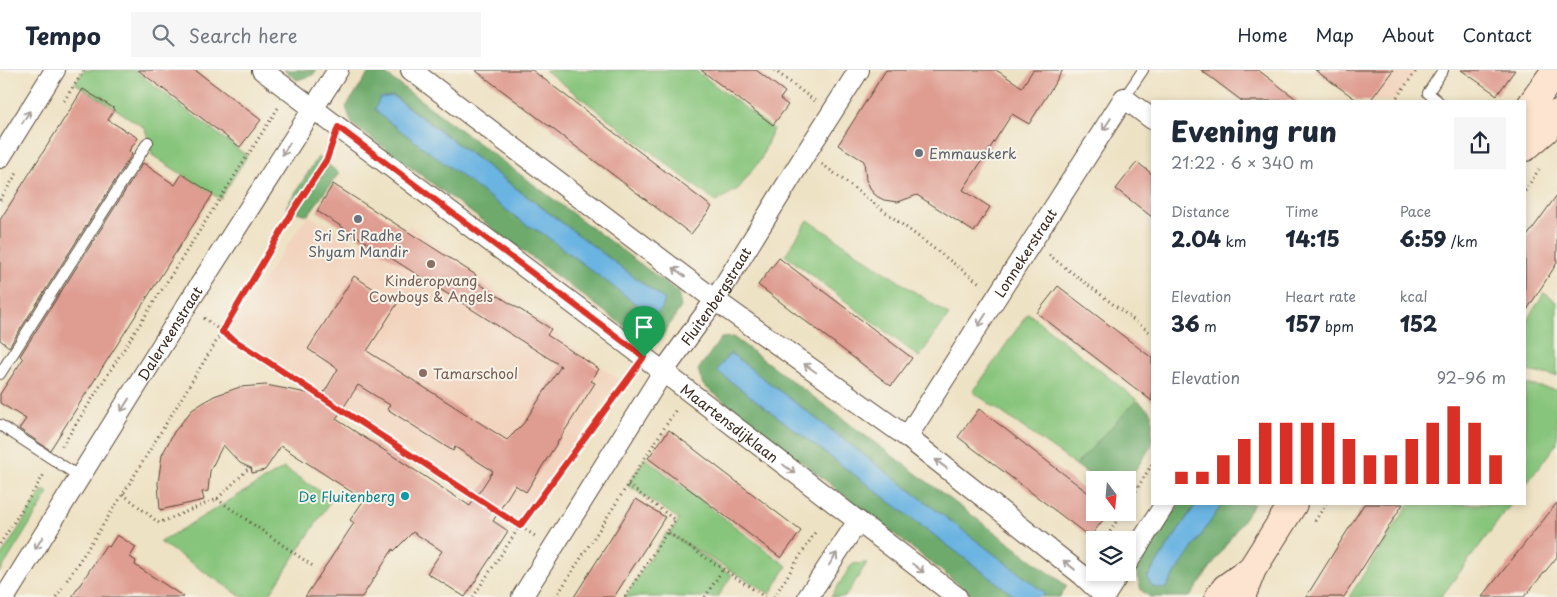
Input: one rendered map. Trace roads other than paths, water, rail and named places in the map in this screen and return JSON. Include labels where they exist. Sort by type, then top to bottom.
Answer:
[{"type":"street","points":[[0,158],[56,70]]},
{"type":"street","name":"Maartensdijklaan","points":[[262,70],[644,357],[957,597]]},
{"type":"street","name":"Dalerveenstraat","points":[[6,597],[187,305],[338,70]]},
{"type":"street","points":[[411,70],[715,300],[907,437],[1082,575],[1105,597],[1115,581]]},
{"type":"street","name":"Fluitenbergstraat","points":[[522,597],[663,372],[715,300],[859,70]]},
{"type":"street","points":[[1526,113],[1556,70]]},
{"type":"street","points":[[1124,98],[1151,118]]},
{"type":"street","name":"Lonnekerstraat","points":[[907,437],[1124,98]]},
{"type":"street","points":[[1526,146],[1545,130],[1557,114]]},
{"type":"street","points":[[1136,549],[1164,505]]},
{"type":"street","points":[[1241,597],[1252,569],[1293,505]]},
{"type":"street","points":[[808,597],[858,521]]},
{"type":"street","points":[[1219,597],[1226,588],[1252,569]]},
{"type":"lane","points":[[1124,98],[1143,70]]},
{"type":"lane","points":[[1437,100],[1428,93],[1443,70]]},
{"type":"lane","points":[[0,374],[148,142]]},
{"type":"lane","points":[[0,425],[80,477]]},
{"type":"water","points":[[393,96],[665,300],[661,310],[652,316],[380,115],[375,109],[380,98]]},
{"type":"water","points":[[730,353],[1045,593],[1042,597],[1016,597],[717,371]]},
{"type":"water","points":[[1195,505],[1221,505],[1165,589],[1153,587],[1147,578]]},
{"type":"place","name":"Emmauskerk","points":[[919,153]]},
{"type":"place","name":"Sri Sri Radhe Shyam Mandir","points":[[358,219]]},
{"type":"place","name":"Kinderopvang Cowboys & Angels","points":[[431,264]]},
{"type":"place","name":"Tamarschool","points":[[423,373]]},
{"type":"place","name":"De Fluitenberg","points":[[405,496]]}]
